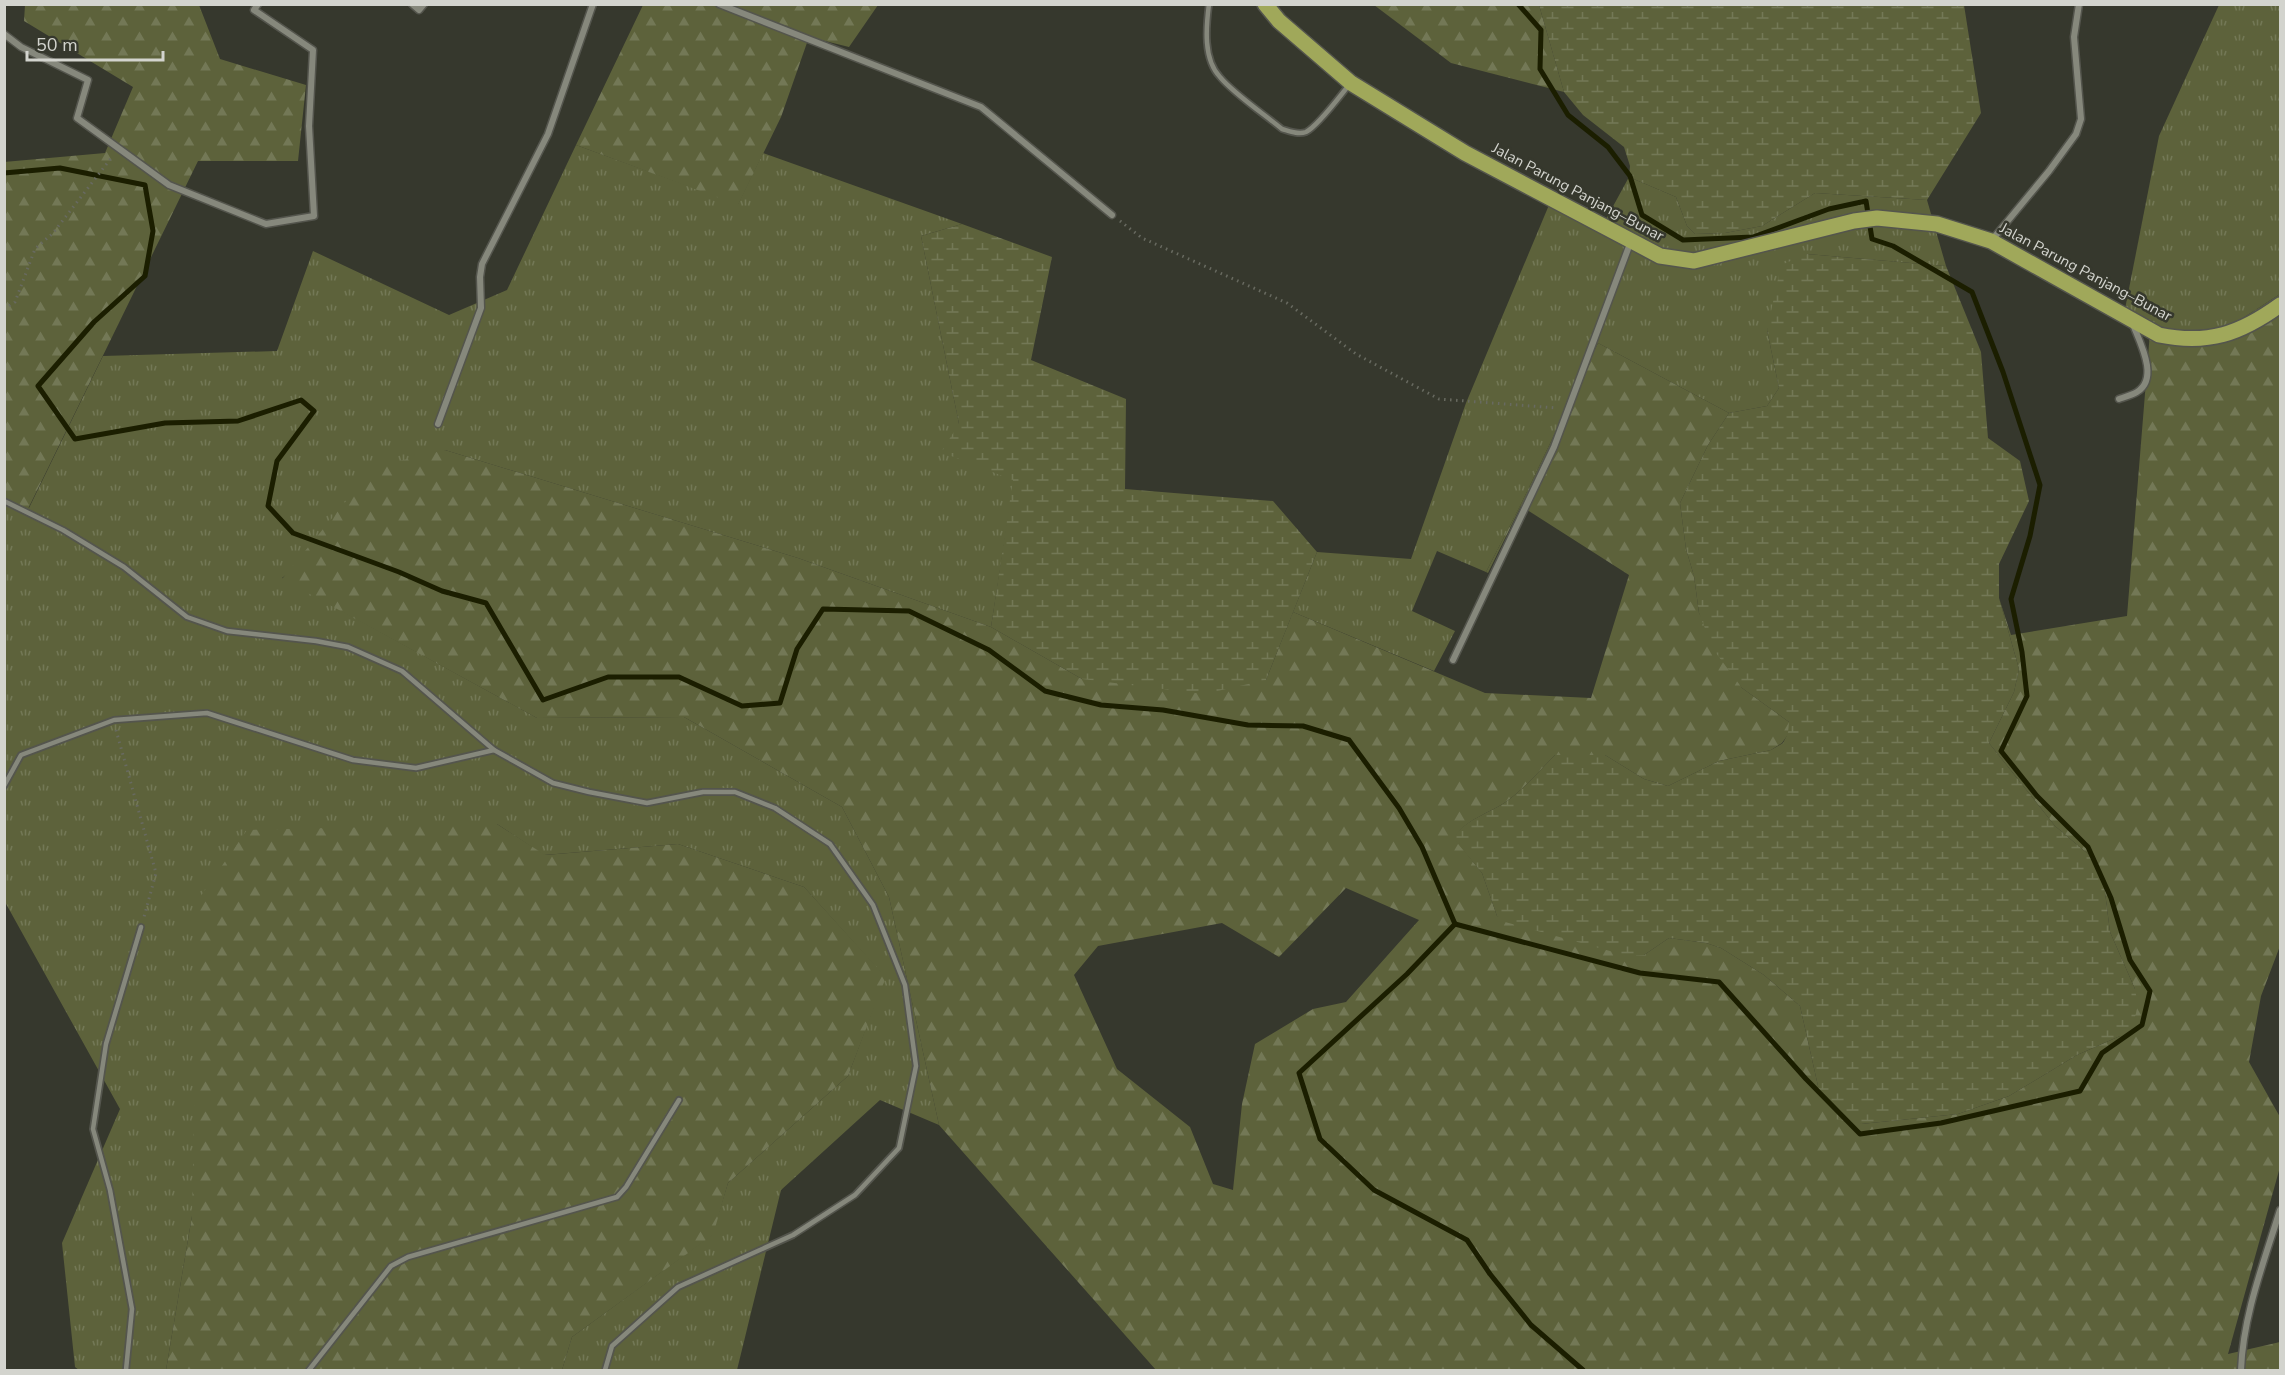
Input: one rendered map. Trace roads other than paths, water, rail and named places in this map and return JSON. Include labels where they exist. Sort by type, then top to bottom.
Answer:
[{"type":"main road","name":"Jalan Parung Panjang–Bunar","points":[[1265,4],[1279,21],[1351,83],[1465,153],[1660,256],[1694,261],[1854,221],[1877,218],[1937,224],[1991,241],[2159,335],[2180,339],[2219,338],[2261,319],[2280,305]]},
{"type":"street","points":[[4,34],[21,47],[88,80],[77,118],[169,185],[266,224],[314,216],[309,126],[313,50],[254,10],[258,4]]},
{"type":"street","points":[[412,4],[419,10],[424,4]]},
{"type":"street","points":[[438,424],[481,308],[482,264],[548,134],[593,4]]},
{"type":"street","points":[[719,4],[981,106],[1112,215]]},
{"type":"street","points":[[1991,241],[2049,171],[2076,134],[2080,119],[2074,37],[2079,4]]},
{"type":"street","points":[[1453,660],[1554,447],[1631,241]]},
{"type":"street","points":[[2119,399],[2138,391],[2147,379],[2146,361],[2131,320]]},
{"type":"street","points":[[2241,1371],[2242,1343],[2249,1312],[2280,1210]]},
{"type":"lane","points":[[1209,4],[1206,29],[1209,57],[1219,76],[1282,129],[1293,133],[1305,132],[1321,118],[1351,83]]},
{"type":"lane","points":[[4,501],[63,530],[124,567],[187,617],[227,631],[348,647],[402,671],[494,750],[553,783],[647,803],[703,792],[735,792],[775,808],[830,844],[873,905],[905,985],[916,1066],[899,1148],[855,1195],[793,1235],[678,1287],[612,1346],[605,1371]]},
{"type":"lane","points":[[4,786],[21,755],[114,720],[207,712],[353,760],[416,768],[494,750]]},
{"type":"lane","points":[[126,1371],[132,1309],[110,1190],[93,1129],[106,1044],[141,927]]},
{"type":"lane","points":[[309,1371],[379,1280],[391,1266],[399,1261],[617,1197],[626,1187],[679,1100]]},
{"type":"waterway","points":[[1455,924],[1640,973],[1719,982],[1806,1079],[1860,1134],[1941,1123],[2080,1091],[2102,1053],[2142,1025],[2150,991],[2130,960],[2111,898],[2088,847],[2037,796],[2001,751],[2027,696],[2022,652],[2011,599],[2030,536],[2040,485],[2003,372],[1972,292],[1893,246],[1872,239],[1866,201],[1829,209],[1753,237],[1683,240],[1642,215],[1630,176],[1608,147],[1568,115],[1540,69],[1541,30],[1518,4]]},
{"type":"waterway","points":[[4,173],[60,168],[145,185],[153,231],[145,276],[94,322],[38,386],[75,439],[165,423],[238,421],[301,400],[314,411],[277,461],[268,506],[293,533],[399,572],[442,591],[486,603],[543,700],[608,677],[679,677],[742,706],[780,703],[797,649],[823,609],[909,611],[989,650],[1045,691],[1101,705],[1163,710],[1248,725],[1303,726],[1349,740],[1399,808],[1422,847],[1455,924]]},
{"type":"waterway","points":[[1455,924],[1407,974],[1299,1073],[1320,1139],[1374,1190],[1467,1240],[1490,1274],[1531,1325],[1583,1370]]}]
